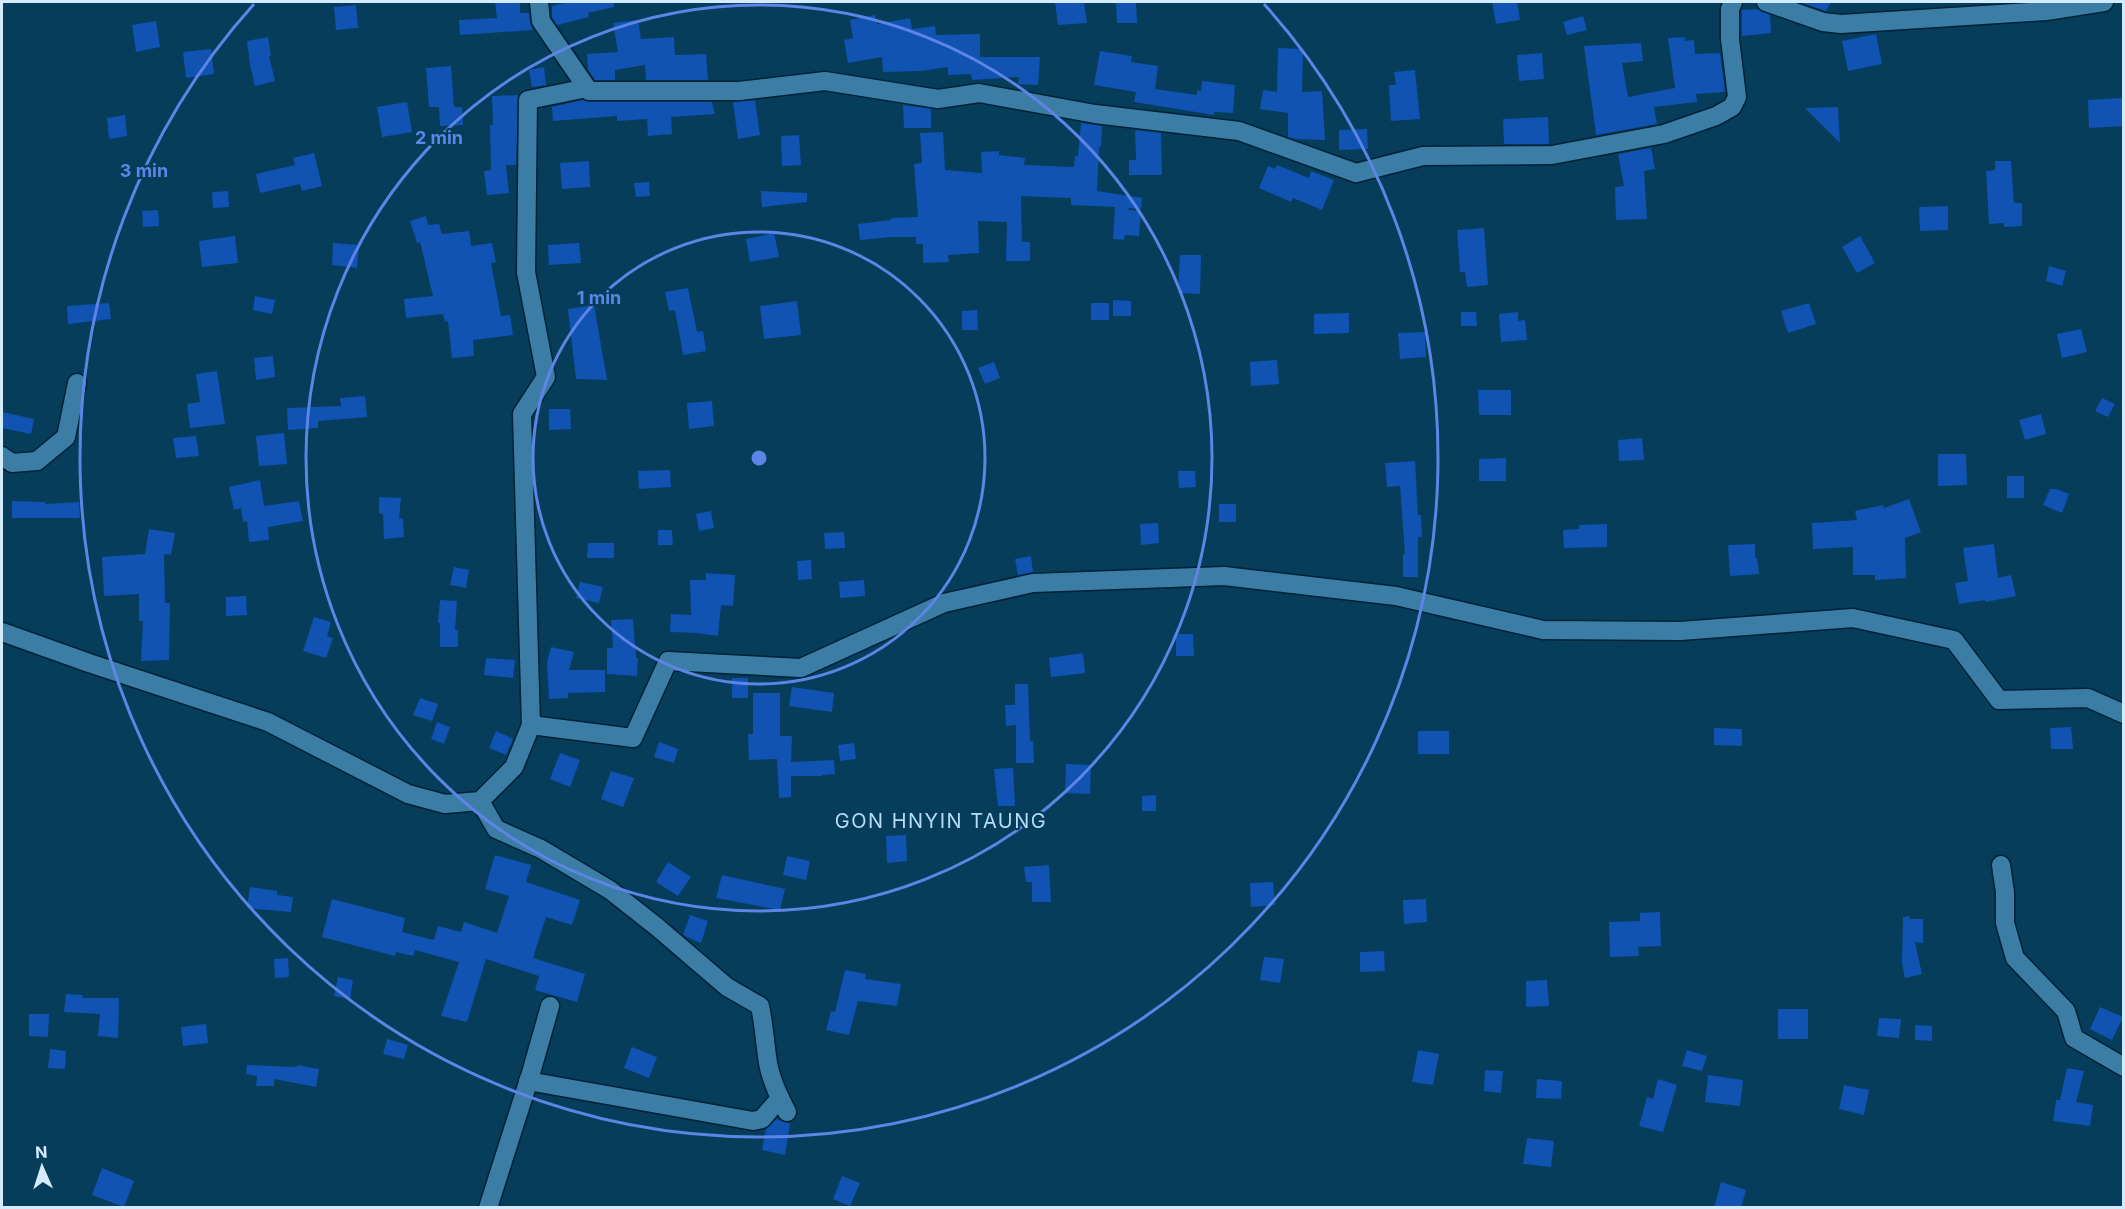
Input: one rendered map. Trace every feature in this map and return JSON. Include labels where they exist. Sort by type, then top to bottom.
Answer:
[{"type":"street","points":[[538,2],[541,21],[589,91],[739,91],[825,81],[938,99],[979,93],[1095,114],[1239,131],[1356,173],[1423,156],[1552,155],[1664,134],[1716,116],[1732,106],[1737,98],[1730,39],[1733,2]]},
{"type":"street","points":[[1766,2],[1823,22],[1841,24],[2046,11],[2104,2]]},
{"type":"street","points":[[2,632],[268,723],[408,794],[445,804],[480,801],[514,767],[531,725],[522,414],[546,377],[526,272],[528,100],[587,88]]},
{"type":"street","points":[[2,456],[12,463],[37,461],[66,437],[76,383]]},
{"type":"street","points":[[531,725],[633,738],[668,661],[801,669],[944,603],[1033,583],[1224,576],[1396,596],[1543,630],[1680,631],[1853,618],[1954,640],[2000,700],[2088,698],[2124,714]]},
{"type":"street","points":[[480,801],[496,829],[541,849],[610,890],[727,987],[760,1006],[765,1027],[768,1064],[784,1105],[762,1119],[753,1121],[528,1082]]},
{"type":"street","points":[[2001,865],[2005,923],[2015,958],[2066,1011],[2074,1038],[2124,1067]]},
{"type":"street","points":[[488,1208],[550,1006]]},
{"type":"building","points":[[495,2],[520,2],[520,13],[529,13],[533,30],[460,35],[459,20],[497,18]]},
{"type":"building","points":[[569,2],[614,2],[614,7],[588,13],[589,17],[557,25],[552,17],[552,6]]},
{"type":"building","points":[[1055,2],[1084,2],[1087,23],[1058,25]]},
{"type":"building","points":[[1116,2],[1136,2],[1137,23],[1117,23]]},
{"type":"building","points":[[1492,2],[1517,2],[1520,20],[1496,24]]},
{"type":"building","points":[[1799,2],[1831,2],[1826,11]]},
{"type":"building","points":[[356,5],[358,28],[336,30],[334,7]]},
{"type":"building","points":[[1757,9],[1770,15],[1771,33],[1742,36],[1742,10]]},
{"type":"building","points":[[875,15],[877,24],[910,18],[912,29],[935,26],[936,35],[980,34],[980,57],[1040,57],[1038,85],[1018,84],[1019,77],[972,80],[971,74],[948,75],[948,67],[921,71],[883,72],[882,57],[848,63],[844,40],[853,38],[850,20]]},
{"type":"building","points":[[1583,16],[1587,30],[1567,35],[1563,22]]},
{"type":"building","points":[[638,20],[641,39],[674,37],[675,55],[706,54],[708,80],[646,80],[645,65],[615,70],[615,80],[595,80],[588,69],[587,54],[618,52],[613,23]]},
{"type":"building","points":[[156,21],[160,47],[136,52],[132,25]]},
{"type":"building","points":[[1876,34],[1882,64],[1848,71],[1842,41]]},
{"type":"building","points":[[268,37],[271,56],[269,56],[275,81],[255,86],[247,41]]},
{"type":"building","points":[[1685,37],[1685,41],[1694,40],[1695,54],[1720,53],[1725,92],[1696,94],[1697,102],[1654,107],[1657,124],[1596,135],[1584,46],[1641,43],[1643,61],[1622,63],[1628,97],[1675,88],[1668,38]]},
{"type":"building","points":[[1278,48],[1303,49],[1302,92],[1322,91],[1325,140],[1288,137],[1288,113],[1260,109],[1263,90],[1277,92]]},
{"type":"building","points":[[211,49],[214,74],[186,78],[183,52]]},
{"type":"building","points":[[1100,51],[1132,56],[1131,62],[1158,66],[1155,89],[1197,95],[1197,90],[1201,91],[1202,81],[1235,85],[1233,113],[1214,112],[1214,115],[1134,102],[1136,92],[1094,85]]},
{"type":"building","points":[[1542,53],[1544,79],[1519,81],[1517,55]]},
{"type":"building","points":[[451,66],[454,107],[462,107],[463,125],[440,126],[439,107],[429,107],[426,68]]},
{"type":"building","points":[[544,67],[546,85],[532,87],[529,70]]},
{"type":"building","points":[[1415,70],[1420,119],[1391,121],[1389,85],[1396,85],[1394,72]]},
{"type":"building","points":[[518,95],[516,165],[506,165],[509,193],[487,195],[484,171],[491,170],[492,96]]},
{"type":"building","points":[[2122,98],[2124,126],[2089,128],[2088,100]]},
{"type":"building","points":[[583,100],[589,102],[712,102],[715,114],[671,117],[672,134],[648,136],[647,119],[617,121],[617,116],[553,121],[552,107]]},
{"type":"building","points":[[755,100],[760,135],[738,139],[733,102]]},
{"type":"building","points":[[407,102],[412,132],[382,137],[377,107]]},
{"type":"building","points":[[903,105],[931,109],[931,128],[904,128]]},
{"type":"building","points":[[1838,107],[1838,110],[1840,143],[1805,108]]},
{"type":"building","points":[[125,115],[127,136],[109,139],[107,118]]},
{"type":"building","points":[[1548,117],[1549,144],[1504,144],[1503,119]]},
{"type":"building","points":[[1081,123],[1102,126],[1097,191],[1142,198],[1141,209],[1129,208],[1128,210],[1141,211],[1139,236],[1125,235],[1124,240],[1113,239],[1115,207],[1071,205],[1071,198],[1021,196],[1022,242],[1030,242],[1030,261],[1006,261],[1007,222],[978,221],[979,253],[948,255],[949,262],[923,263],[923,244],[916,244],[916,237],[860,240],[858,224],[891,220],[891,218],[918,217],[914,164],[922,163],[920,133],[943,132],[945,170],[982,173],[981,152],[999,151],[999,155],[1025,158],[1024,165],[1074,167],[1075,156],[1078,156]]},
{"type":"building","points":[[1367,129],[1368,149],[1339,150],[1339,130]]},
{"type":"building","points":[[1135,130],[1161,133],[1162,175],[1129,175],[1129,160],[1136,160]]},
{"type":"building","points":[[799,135],[801,165],[782,166],[781,136]]},
{"type":"building","points":[[1651,148],[1655,169],[1644,171],[1647,219],[1616,220],[1615,187],[1624,186],[1618,154]]},
{"type":"building","points":[[314,153],[322,186],[302,191],[300,184],[260,193],[256,174],[295,165],[293,158]]},
{"type":"building","points":[[589,161],[590,187],[562,189],[560,163]]},
{"type":"building","points":[[1995,161],[2011,161],[2014,203],[2022,203],[2022,226],[2004,227],[2004,223],[1989,224],[1986,171],[1995,170]]},
{"type":"building","points":[[1277,165],[1309,178],[1311,171],[1334,180],[1322,210],[1293,198],[1291,202],[1259,188],[1268,166],[1275,169]]},
{"type":"building","points":[[649,182],[650,196],[636,197],[634,183]]},
{"type":"building","points":[[228,191],[229,207],[213,208],[212,192]]},
{"type":"building","points":[[761,191],[807,193],[807,202],[762,207]]},
{"type":"building","points":[[1948,206],[1948,230],[1920,231],[1919,207]]},
{"type":"building","points":[[158,210],[159,226],[143,227],[142,211]]},
{"type":"building","points":[[426,216],[428,225],[439,224],[442,234],[469,231],[471,246],[492,243],[496,262],[491,263],[501,316],[510,315],[513,335],[473,340],[474,356],[452,358],[448,321],[445,322],[443,314],[406,318],[404,299],[433,296],[420,242],[417,243],[410,221]]},
{"type":"building","points":[[1484,228],[1488,285],[1467,287],[1465,272],[1460,272],[1457,230]]},
{"type":"building","points":[[774,233],[779,257],[750,262],[746,239]]},
{"type":"building","points":[[235,236],[238,263],[202,267],[199,241]]},
{"type":"building","points":[[1860,236],[1875,263],[1857,273],[1842,247]]},
{"type":"building","points":[[333,243],[359,245],[357,268],[332,265]]},
{"type":"building","points":[[579,243],[581,263],[549,265],[548,245]]},
{"type":"building","points":[[1180,255],[1201,255],[1200,294],[1178,293]]},
{"type":"building","points":[[2049,266],[2066,271],[2062,286],[2046,281]]},
{"type":"building","points":[[688,288],[697,332],[703,331],[706,351],[683,355],[675,310],[669,311],[665,292]]},
{"type":"building","points":[[255,296],[275,300],[272,314],[253,310]]},
{"type":"building","points":[[1113,300],[1131,301],[1131,316],[1113,316]]},
{"type":"building","points":[[797,301],[801,335],[764,339],[760,306]]},
{"type":"building","points":[[109,303],[111,319],[68,324],[67,306]]},
{"type":"building","points":[[1091,303],[1109,303],[1109,320],[1091,320]]},
{"type":"building","points":[[1809,303],[1816,324],[1788,333],[1781,311]]},
{"type":"building","points":[[594,305],[607,380],[576,379],[568,309]]},
{"type":"building","points":[[977,310],[978,330],[962,330],[962,311]]},
{"type":"building","points":[[1461,312],[1476,312],[1477,326],[1461,326]]},
{"type":"building","points":[[1518,312],[1518,321],[1525,320],[1527,340],[1501,342],[1499,314]]},
{"type":"building","points":[[1349,313],[1349,333],[1314,334],[1314,314]]},
{"type":"building","points":[[2081,329],[2087,352],[2062,358],[2057,334]]},
{"type":"building","points":[[1425,332],[1426,357],[1400,359],[1398,333]]},
{"type":"building","points":[[273,356],[275,377],[256,380],[254,358]]},
{"type":"building","points":[[1277,360],[1279,384],[1251,386],[1250,362]]},
{"type":"building","points":[[994,362],[1000,378],[985,384],[978,368]]},
{"type":"building","points":[[217,371],[225,424],[190,428],[187,404],[200,402],[196,374]]},
{"type":"building","points":[[1478,390],[1511,390],[1511,415],[1479,415]]},
{"type":"building","points":[[365,396],[367,417],[318,421],[318,428],[288,430],[287,408],[341,406],[340,398]]},
{"type":"building","points":[[2102,398],[2115,404],[2108,417],[2095,411]]},
{"type":"building","points":[[712,401],[714,426],[689,429],[687,403]]},
{"type":"building","points":[[549,409],[570,409],[571,429],[549,430]]},
{"type":"building","points":[[2,412],[34,419],[31,434],[2,428]]},
{"type":"building","points":[[2041,414],[2046,434],[2025,440],[2019,420]]},
{"type":"building","points":[[284,433],[287,464],[259,466],[256,436]]},
{"type":"building","points":[[196,436],[199,456],[176,458],[173,438]]},
{"type":"building","points":[[1642,438],[1644,460],[1619,461],[1618,440]]},
{"type":"building","points":[[1938,454],[1966,454],[1967,485],[1938,486]]},
{"type":"building","points":[[1506,458],[1506,481],[1479,481],[1479,459]]},
{"type":"building","points":[[1415,461],[1418,515],[1421,515],[1422,537],[1418,537],[1418,577],[1403,577],[1403,554],[1405,554],[1400,486],[1387,487],[1385,463]]},
{"type":"building","points":[[670,470],[671,487],[639,489],[638,471]]},
{"type":"building","points":[[1178,471],[1195,471],[1196,487],[1179,488]]},
{"type":"building","points":[[2007,476],[2024,476],[2024,498],[2007,498]]},
{"type":"building","points":[[260,480],[264,506],[299,501],[303,521],[268,527],[269,540],[249,542],[247,521],[243,522],[241,508],[234,510],[229,487]]},
{"type":"building","points":[[2050,489],[2069,494],[2062,513],[2043,505]]},
{"type":"building","points":[[379,497],[401,498],[399,519],[403,518],[404,537],[384,539],[383,514],[379,513]]},
{"type":"building","points":[[1909,499],[1921,532],[1905,538],[1906,578],[1875,580],[1875,575],[1853,575],[1853,547],[1813,549],[1812,523],[1857,520],[1855,511],[1883,505],[1884,508]]},
{"type":"building","points":[[12,501],[45,502],[45,504],[79,502],[80,518],[12,518]]},
{"type":"building","points":[[1219,504],[1236,504],[1236,522],[1219,522]]},
{"type":"building","points":[[711,511],[714,528],[699,531],[696,514]]},
{"type":"building","points":[[1158,523],[1159,543],[1141,545],[1140,524]]},
{"type":"building","points":[[1607,524],[1607,547],[1564,548],[1563,530],[1579,529],[1579,525]]},
{"type":"building","points":[[149,529],[175,533],[171,555],[164,554],[165,603],[170,603],[169,660],[141,661],[143,621],[139,621],[139,594],[104,596],[102,557],[145,554]]},
{"type":"building","points":[[658,530],[672,530],[673,545],[658,545]]},
{"type":"building","points":[[844,532],[845,548],[825,549],[824,533]]},
{"type":"building","points":[[588,543],[614,543],[614,558],[587,558]]},
{"type":"building","points":[[1755,544],[1755,558],[1757,558],[1759,574],[1730,576],[1728,545]]},
{"type":"building","points":[[1994,544],[1998,578],[2011,575],[2016,596],[1959,604],[1955,583],[1968,581],[1963,548]]},
{"type":"building","points":[[1031,556],[1033,572],[1018,575],[1015,559]]},
{"type":"building","points":[[811,560],[812,579],[798,580],[797,561]]},
{"type":"building","points":[[454,567],[469,570],[466,588],[450,585]]},
{"type":"building","points":[[706,573],[735,575],[733,606],[721,605],[718,636],[670,632],[671,614],[691,615],[690,580],[706,580]]},
{"type":"building","points":[[864,580],[865,596],[840,598],[839,582]]},
{"type":"building","points":[[580,582],[603,587],[599,603],[576,598]]},
{"type":"building","points":[[246,596],[247,615],[226,616],[226,597]]},
{"type":"building","points":[[440,600],[457,601],[455,630],[458,630],[458,647],[440,647],[440,623],[438,623]]},
{"type":"building","points":[[314,617],[331,622],[327,636],[333,638],[326,658],[303,651]]},
{"type":"building","points":[[633,619],[636,658],[638,658],[637,676],[607,674],[607,648],[613,648],[611,620]]},
{"type":"building","points":[[1176,634],[1193,634],[1194,656],[1176,656]]},
{"type":"building","points":[[551,647],[574,652],[569,670],[605,670],[605,692],[568,693],[568,698],[549,699],[547,662]]},
{"type":"building","points":[[1083,653],[1085,673],[1051,677],[1049,658]]},
{"type":"building","points":[[486,658],[515,660],[513,678],[484,675]]},
{"type":"building","points":[[732,678],[748,678],[748,698],[732,698]]},
{"type":"building","points":[[1015,684],[1028,684],[1030,741],[1033,741],[1034,763],[1016,763],[1016,725],[1006,726],[1005,705],[1015,705]]},
{"type":"building","points":[[792,687],[834,693],[832,712],[789,706]]},
{"type":"building","points":[[753,693],[780,693],[780,736],[792,736],[791,762],[834,760],[835,774],[791,776],[791,797],[779,798],[777,759],[749,760],[748,734],[753,734]]},
{"type":"building","points":[[420,698],[438,704],[432,721],[413,715]]},
{"type":"building","points":[[437,722],[450,727],[444,744],[431,739]]},
{"type":"building","points":[[2071,727],[2073,749],[2051,749],[2050,728]]},
{"type":"building","points":[[1714,728],[1742,729],[1742,746],[1714,745]]},
{"type":"building","points":[[496,731],[513,739],[506,755],[489,748]]},
{"type":"building","points":[[1418,731],[1449,731],[1449,754],[1418,754]]},
{"type":"building","points":[[659,742],[678,749],[674,763],[654,757]]},
{"type":"building","points":[[854,743],[856,759],[840,761],[838,745]]},
{"type":"building","points":[[560,753],[580,760],[570,787],[550,779]]},
{"type":"building","points":[[1066,764],[1091,765],[1090,794],[1065,793]]},
{"type":"building","points":[[1013,768],[1015,806],[998,806],[994,769]]},
{"type":"building","points":[[611,771],[634,778],[623,807],[601,799]]},
{"type":"building","points":[[1156,795],[1156,811],[1142,811],[1142,796]]},
{"type":"building","points":[[906,835],[907,861],[887,863],[886,836]]},
{"type":"building","points":[[495,855],[531,865],[526,882],[580,900],[572,925],[546,917],[533,958],[585,974],[577,1002],[535,990],[539,976],[486,959],[467,1022],[441,1016],[459,962],[415,950],[413,956],[396,952],[395,956],[322,937],[332,899],[405,918],[402,932],[434,940],[438,926],[461,932],[464,922],[497,933],[509,896],[485,889]]},
{"type":"building","points":[[787,856],[810,861],[806,880],[783,875]]},
{"type":"building","points":[[668,862],[691,877],[678,896],[656,882]]},
{"type":"building","points":[[1049,865],[1051,902],[1032,902],[1032,882],[1026,882],[1024,867]]},
{"type":"building","points":[[722,875],[785,889],[780,910],[716,898]]},
{"type":"building","points":[[1273,882],[1275,905],[1251,907],[1250,883]]},
{"type":"building","points":[[250,887],[277,891],[277,895],[293,897],[291,912],[247,908]]},
{"type":"building","points":[[1426,899],[1427,922],[1404,924],[1403,900]]},
{"type":"building","points":[[1660,912],[1661,946],[1638,947],[1639,956],[1610,957],[1609,922],[1640,921],[1640,913]]},
{"type":"building","points":[[690,915],[708,921],[701,943],[683,935]]},
{"type":"building","points":[[1909,916],[1910,919],[1923,919],[1923,943],[1915,942],[1922,974],[1905,978],[1902,964],[1903,917]]},
{"type":"building","points":[[1384,951],[1385,971],[1360,972],[1360,952]]},
{"type":"building","points":[[1264,957],[1284,959],[1280,983],[1260,980]]},
{"type":"building","points":[[288,958],[289,977],[275,978],[274,959]]},
{"type":"building","points":[[845,970],[866,974],[865,979],[901,984],[897,1006],[858,1001],[849,1035],[826,1030],[831,1011],[835,1012]]},
{"type":"building","points":[[338,977],[353,980],[350,999],[334,996]]},
{"type":"building","points":[[1547,980],[1549,1006],[1526,1007],[1526,981]]},
{"type":"building","points":[[66,994],[83,995],[82,998],[119,998],[118,1038],[98,1036],[100,1014],[64,1012]]},
{"type":"building","points":[[2100,1007],[2123,1017],[2112,1040],[2090,1029]]},
{"type":"building","points":[[1778,1009],[1808,1009],[1808,1039],[1778,1039]]},
{"type":"building","points":[[29,1014],[49,1014],[48,1037],[29,1036]]},
{"type":"building","points":[[1879,1018],[1901,1019],[1899,1038],[1877,1036]]},
{"type":"building","points":[[206,1024],[208,1043],[183,1046],[181,1027]]},
{"type":"building","points":[[1915,1025],[1932,1026],[1932,1041],[1915,1040]]},
{"type":"building","points":[[387,1039],[408,1045],[404,1059],[383,1054]]},
{"type":"building","points":[[632,1047],[657,1057],[649,1078],[624,1068]]},
{"type":"building","points":[[50,1049],[66,1051],[65,1069],[48,1068]]},
{"type":"building","points":[[1418,1050],[1439,1054],[1433,1085],[1412,1082]]},
{"type":"building","points":[[1687,1050],[1707,1056],[1702,1071],[1682,1066]]},
{"type":"building","points":[[247,1065],[297,1067],[297,1065],[319,1069],[316,1087],[274,1079],[274,1086],[256,1086],[257,1076],[246,1074]]},
{"type":"building","points":[[2067,1068],[2084,1071],[2076,1102],[2093,1105],[2090,1126],[2053,1121],[2056,1100],[2060,1100]]},
{"type":"building","points":[[1485,1070],[1503,1071],[1501,1093],[1484,1091]]},
{"type":"building","points":[[1708,1075],[1743,1080],[1740,1106],[1705,1102]]},
{"type":"building","points":[[1537,1079],[1562,1081],[1561,1099],[1536,1098]]},
{"type":"building","points":[[1658,1079],[1677,1085],[1663,1132],[1639,1126],[1647,1097],[1653,1099]]},
{"type":"building","points":[[1844,1085],[1869,1090],[1864,1115],[1839,1109]]},
{"type":"building","points":[[777,1119],[790,1123],[785,1155],[762,1150],[766,1129]]},
{"type":"building","points":[[1527,1138],[1554,1141],[1551,1167],[1523,1164]]},
{"type":"building","points":[[102,1168],[134,1181],[124,1207],[92,1195]]},
{"type":"building","points":[[842,1176],[860,1183],[850,1206],[833,1199]]},
{"type":"building","points":[[1721,1182],[1746,1190],[1741,1208],[1714,1208]]},
{"type":"district","name":"GON HNYIN TAUNG","points":[[941,821]]}]
